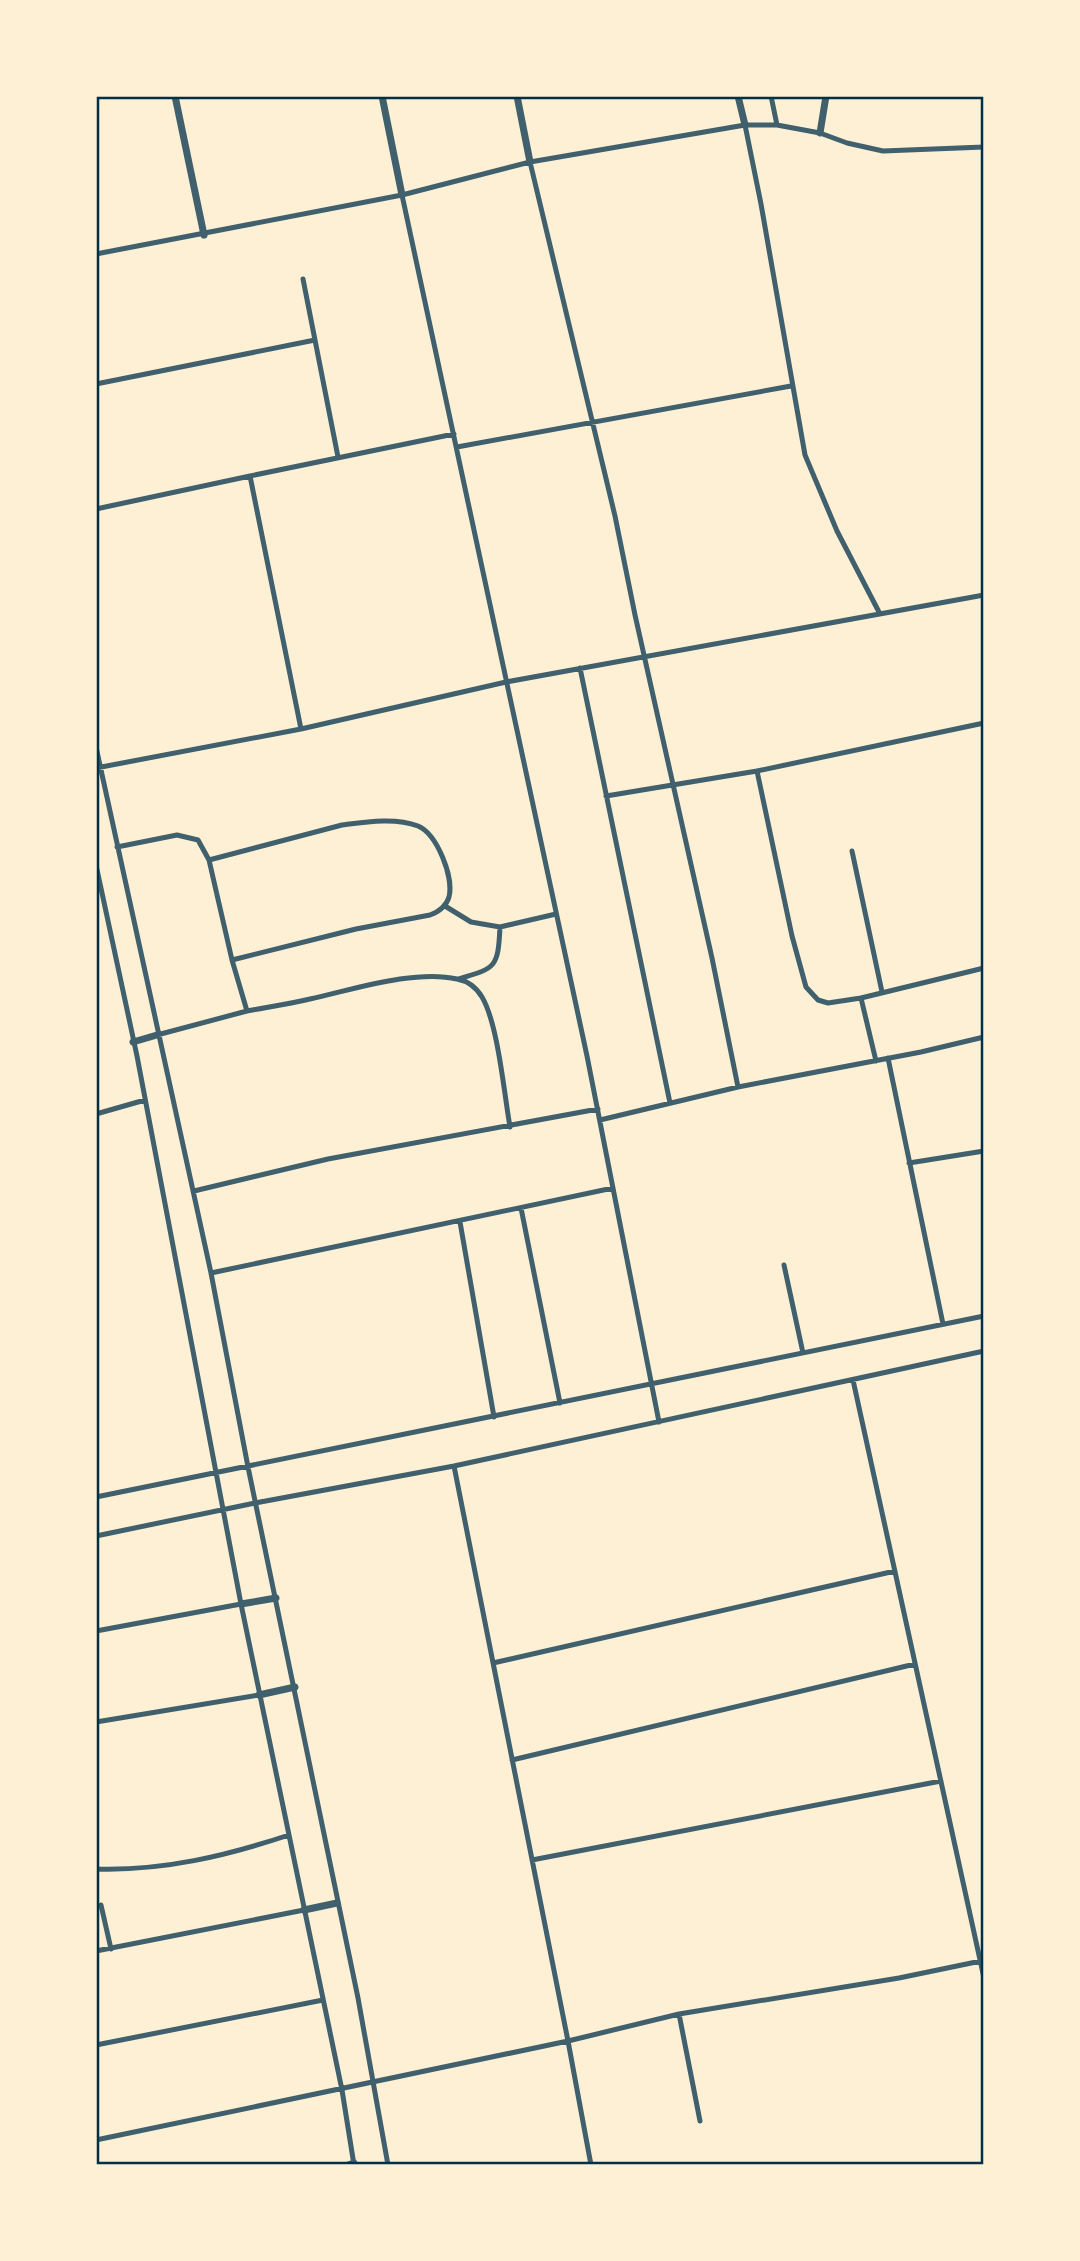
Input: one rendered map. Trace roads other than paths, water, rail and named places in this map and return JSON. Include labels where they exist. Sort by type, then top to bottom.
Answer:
[{"type":"street","points":[[175,96],[204,235]]},
{"type":"street","points":[[382,96],[402,195]]},
{"type":"street","points":[[517,96],[530,162]]},
{"type":"street","points":[[738,96],[745,125]]},
{"type":"street","points":[[820,133],[826,96]]},
{"type":"street","points":[[133,1042],[158,1035]]},
{"type":"street","points":[[241,1604],[276,1598]]},
{"type":"street","points":[[260,1695],[295,1687]]},
{"type":"street","points":[[304,1910],[337,1903]]},
{"type":"lane","points":[[771,96],[777,125]]},
{"type":"lane","points":[[96,254],[402,195],[530,162],[745,125],[777,125],[820,133],[883,151],[984,147]]},
{"type":"lane","points":[[745,125],[805,455],[837,531],[880,614]]},
{"type":"lane","points":[[530,162],[593,422],[738,1087]]},
{"type":"lane","points":[[402,195],[600,1119],[659,1422]]},
{"type":"lane","points":[[303,279],[338,457]]},
{"type":"lane","points":[[96,384],[315,340]]},
{"type":"lane","points":[[457,447],[791,386]]},
{"type":"lane","points":[[96,509],[454,434]]},
{"type":"lane","points":[[250,477],[301,729]]},
{"type":"lane","points":[[98,767],[301,729],[506,682],[984,595]]},
{"type":"lane","points":[[580,668],[670,1103]]},
{"type":"lane","points":[[606,796],[757,771],[984,723]]},
{"type":"lane","points":[[96,747],[98,767],[211,1273],[248,1467],[358,1998],[388,2165]]},
{"type":"lane","points":[[757,771],[792,936],[806,987],[818,1000],[828,1003],[861,998],[984,968]]},
{"type":"lane","points":[[209,860],[342,825],[364,822],[407,823],[429,833],[438,845],[449,886],[449,897],[445,906],[430,915],[356,929],[232,960]]},
{"type":"lane","points":[[117,847],[161,836],[189,836],[198,840],[209,860],[232,960],[247,1011]]},
{"type":"lane","points":[[852,851],[882,992]]},
{"type":"lane","points":[[96,865],[145,1100],[241,1604],[342,2090],[352,2164]]},
{"type":"lane","points":[[445,906],[471,922],[500,927],[556,914]]},
{"type":"lane","points":[[458,979],[488,970],[499,956],[500,927]]},
{"type":"lane","points":[[158,1035],[247,1011],[364,986],[413,979],[458,979],[473,985],[487,1006],[510,1127]]},
{"type":"lane","points":[[861,998],[876,1061]]},
{"type":"lane","points":[[600,1119],[738,1087],[984,1037]]},
{"type":"lane","points":[[888,1058],[943,1324]]},
{"type":"lane","points":[[96,1114],[145,1100]]},
{"type":"lane","points":[[194,1191],[328,1159],[597,1109]]},
{"type":"lane","points":[[909,1163],[984,1151]]},
{"type":"lane","points":[[211,1273],[613,1188]]},
{"type":"lane","points":[[520,1208],[560,1403]]},
{"type":"lane","points":[[460,1222],[494,1417]]},
{"type":"lane","points":[[784,1265],[803,1353]]},
{"type":"lane","points":[[96,1497],[984,1316]]},
{"type":"lane","points":[[96,1536],[454,1466],[984,1351]]},
{"type":"lane","points":[[853,1380],[984,1978]]},
{"type":"lane","points":[[454,1466],[591,2165]]},
{"type":"lane","points":[[493,1663],[895,1571]]},
{"type":"lane","points":[[96,1631],[241,1604]]},
{"type":"lane","points":[[512,1760],[915,1664]]},
{"type":"lane","points":[[96,1722],[260,1695]]},
{"type":"lane","points":[[532,1860],[941,1781]]},
{"type":"lane","points":[[96,1869],[156,1868],[182,1864],[289,1835]]},
{"type":"lane","points":[[102,1905],[111,1949]]},
{"type":"lane","points":[[96,1951],[304,1910]]},
{"type":"lane","points":[[96,2140],[342,2090],[679,2014],[899,1978],[982,1961]]},
{"type":"lane","points":[[96,2045],[323,2000]]},
{"type":"lane","points":[[679,2014],[700,2121]]}]
